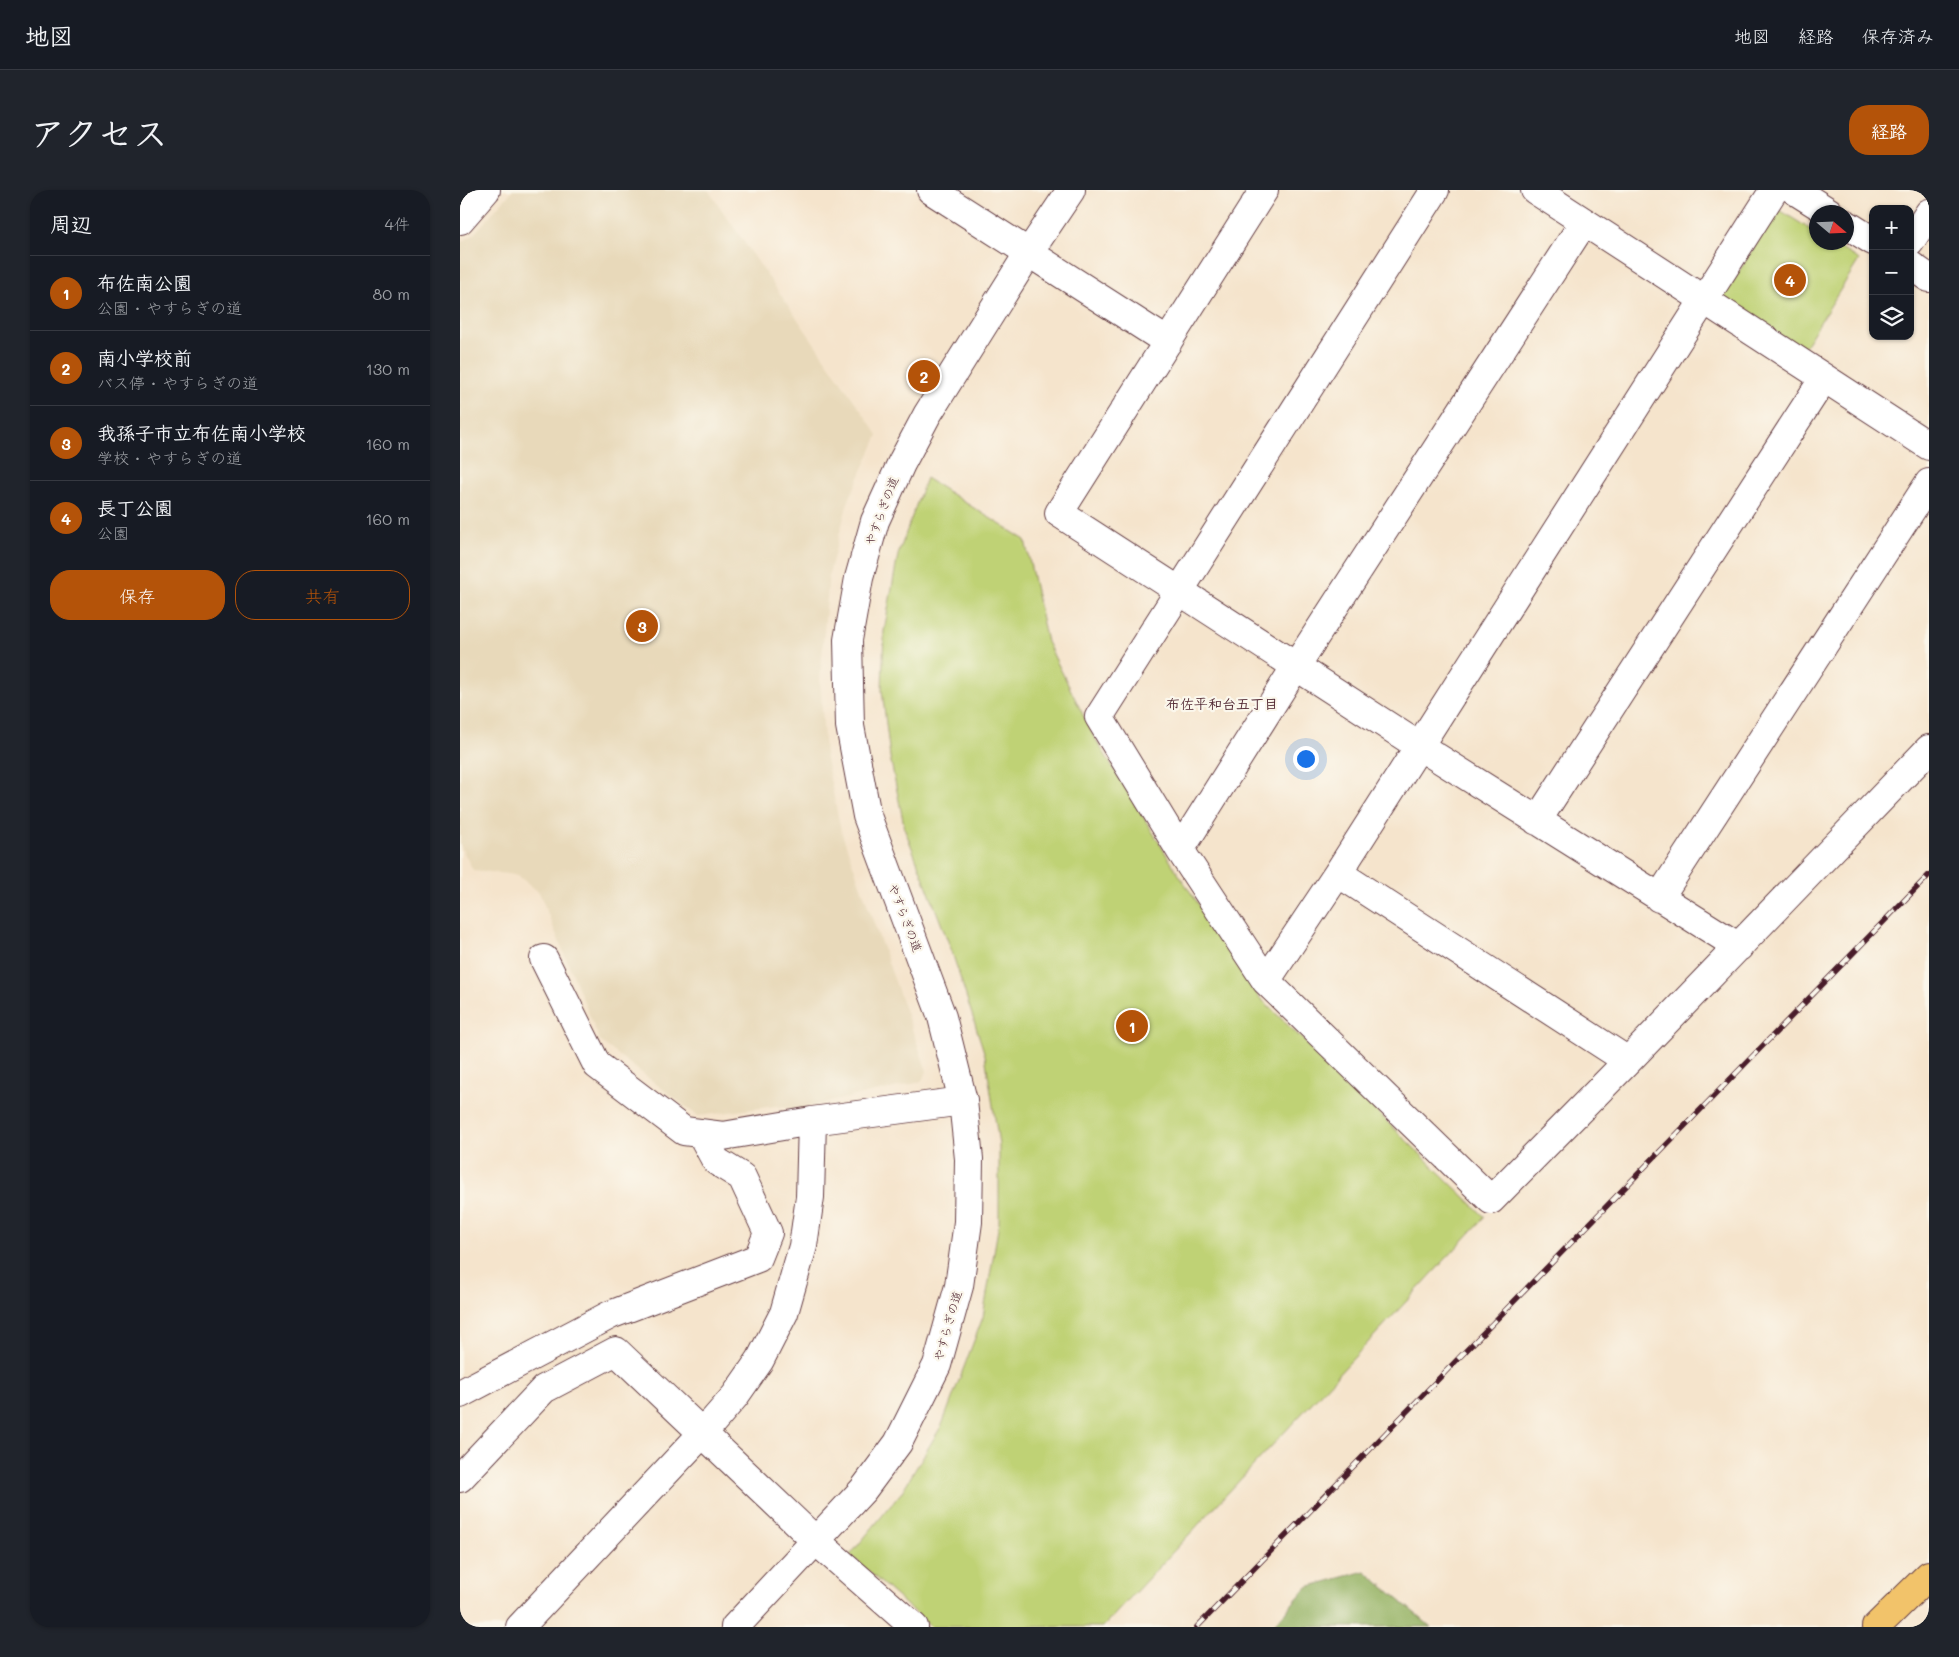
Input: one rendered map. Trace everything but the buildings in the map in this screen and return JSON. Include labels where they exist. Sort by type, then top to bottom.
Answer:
[{"type":"highway","points":[[1876,1627],[1929,1575]]},
{"type":"street","points":[[460,220],[486,190]]},
{"type":"street","points":[[930,190],[1168,342]]},
{"type":"street","name":"やすらぎの道","points":[[735,1627],[863,1490],[898,1443],[937,1364],[960,1286],[968,1222],[969,1159],[963,1101],[942,1017],[867,816],[850,726],[848,640],[859,578],[875,521],[901,464],[927,415],[1028,254],[1071,190]]},
{"type":"street","points":[[1264,190],[1059,514],[1419,746],[1738,948]]},
{"type":"street","points":[[1435,190],[1099,717],[1180,850],[1266,981],[1490,1200],[1738,948],[1929,749]]},
{"type":"street","points":[[1535,190],[1929,446]]},
{"type":"street","points":[[1266,981],[1338,873],[1774,190]]},
{"type":"street","points":[[1794,190],[1818,205]]},
{"type":"street","points":[[1914,236],[1929,213]]},
{"type":"street","points":[[1180,850],[1296,666],[1584,222]]},
{"type":"street","points":[[1854,229],[1869,238]]},
{"type":"street","points":[[1914,268],[1929,278]]},
{"type":"street","points":[[1537,821],[1824,378]]},
{"type":"street","points":[[1659,898],[1929,483]]},
{"type":"street","points":[[1338,873],[1628,1061]]},
{"type":"street","points":[[544,958],[597,1065],[684,1131],[702,1135],[723,1136],[812,1121],[963,1101]]},
{"type":"street","points":[[520,1627],[702,1434],[735,1396],[760,1360],[784,1313],[803,1246],[810,1197],[812,1121]]},
{"type":"street","points":[[460,1394],[610,1315],[758,1258],[768,1233],[750,1193],[742,1176],[716,1161],[702,1135]]},
{"type":"street","points":[[460,1478],[544,1389],[616,1351],[816,1541],[914,1627]]},
{"type":"shaded area","points":[[513,190],[708,190],[878,435],[848,502],[829,574],[820,679],[825,754],[841,831],[927,1071],[921,1082],[797,1109],[776,1106],[698,1116],[600,1041],[539,892],[517,875],[473,870],[460,845],[460,243],[473,235]]},
{"type":"green space","points":[[1778,209],[1809,229],[1809,250],[1843,250],[1859,260],[1802,351],[1721,300]]},
{"type":"green space","points":[[926,478],[1025,540],[1047,642],[1093,735],[1174,867],[1260,998],[1485,1217],[1103,1627],[931,1627],[850,1555],[901,1493],[942,1425],[983,1317],[999,1223],[999,1144],[985,1055],[951,949],[905,830],[890,757],[882,690],[884,631],[898,555]]},
{"type":"green space","points":[[1365,1571],[1431,1627],[1272,1627],[1307,1587]]},
{"type":"railway","points":[[1197,1627],[1929,875]]},
{"type":"place","name":"長丁公園","points":[[1790,280]]},
{"type":"place","name":"南小学校前","points":[[924,376]]},
{"type":"place","name":"我孫子市立布佐南小学校","points":[[642,626]]},
{"type":"place","name":"布佐南公園","points":[[1132,1026]]},
{"type":"district","name":"布佐平和台五丁目","points":[[1222,704]]}]
